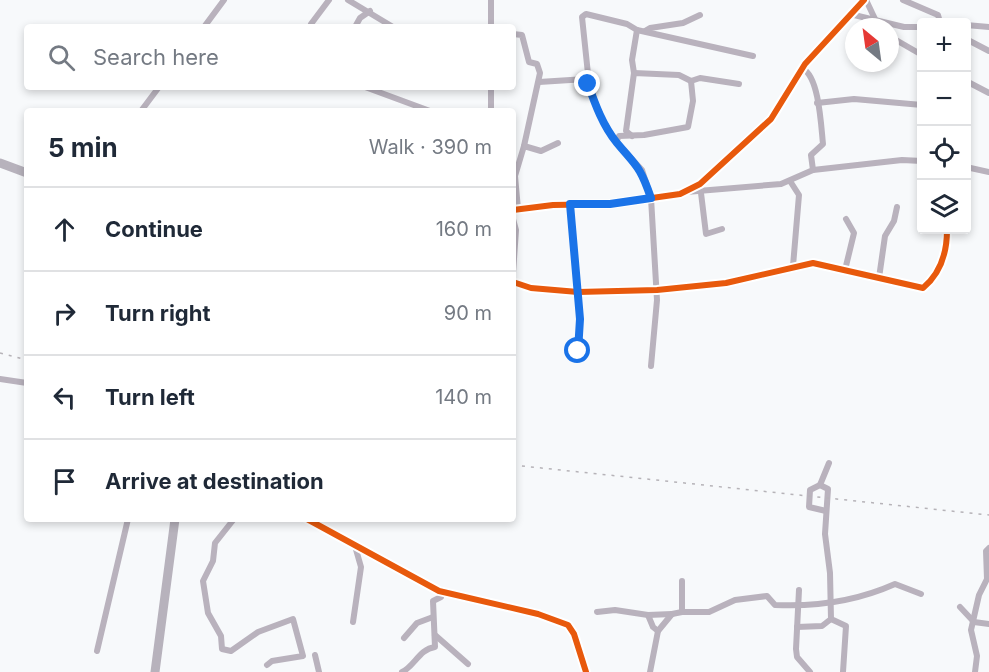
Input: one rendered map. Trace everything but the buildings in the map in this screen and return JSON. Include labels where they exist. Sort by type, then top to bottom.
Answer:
[{"type":"main road","points":[[0,163],[24,172]]},
{"type":"main road","points":[[155,672],[175,522]]},
{"type":"street","points":[[206,24],[224,0]]},
{"type":"street","points":[[311,24],[328,0]]},
{"type":"street","points":[[348,0],[388,24]]},
{"type":"street","points":[[491,0],[491,24]]},
{"type":"street","points":[[685,192],[700,183],[771,119],[803,69],[850,14],[865,0],[874,18]]},
{"type":"street","points":[[903,0],[938,15],[938,18]]},
{"type":"street","points":[[357,24],[369,11]]},
{"type":"street","points":[[651,366],[656,290],[651,198],[642,170],[616,142],[602,119],[586,79],[582,17],[586,14],[604,17],[637,30],[753,56]]},
{"type":"street","points":[[850,14],[870,18]]},
{"type":"street","points":[[645,31],[650,27],[684,23],[700,15]]},
{"type":"street","points":[[971,25],[989,27]]},
{"type":"street","points":[[899,26],[917,27]]},
{"type":"street","points":[[632,136],[626,131],[637,30]]},
{"type":"street","points":[[516,34],[522,35],[529,62],[537,64],[540,73],[516,173]]},
{"type":"street","points":[[899,42],[917,53]]},
{"type":"street","points":[[971,42],[989,51]]},
{"type":"street","points":[[803,69],[809,72],[817,90],[823,144],[811,155],[813,170]]},
{"type":"street","points":[[634,73],[679,75],[691,81],[700,78],[739,84]]},
{"type":"street","points":[[539,82],[586,79]]},
{"type":"street","points":[[616,142],[619,136],[688,127],[693,101],[691,81]]},
{"type":"street","points":[[971,84],[989,93]]},
{"type":"street","points":[[143,108],[157,90]]},
{"type":"street","points":[[373,90],[422,108]]},
{"type":"street","points":[[491,90],[491,108]]},
{"type":"street","points":[[817,103],[854,99],[917,105]]},
{"type":"street","points":[[524,146],[541,151],[558,143]]},
{"type":"street","points":[[516,209],[570,204],[610,204],[685,192],[701,193],[790,181],[813,170],[917,160]]},
{"type":"street","points":[[971,168],[989,172]]},
{"type":"street","points":[[790,181],[799,195],[793,266]]},
{"type":"street","points":[[701,193],[706,234],[722,229]]},
{"type":"street","points":[[570,204],[578,292],[578,351]]},
{"type":"street","points":[[879,278],[885,236],[894,221],[897,207]]},
{"type":"street","points":[[845,270],[854,233],[846,219]]},
{"type":"street","points":[[516,283],[531,288],[578,292],[656,290],[726,283],[813,263],[923,288],[936,278],[947,247],[946,234]]},
{"type":"street","points":[[0,379],[24,383]]},
{"type":"street","points":[[826,511],[809,507],[810,490],[820,485],[830,463]]},
{"type":"street","points":[[797,627],[822,626],[831,619],[832,602],[825,534],[828,489],[820,485]]},
{"type":"street","points":[[97,651],[127,522]]},
{"type":"street","points":[[232,522],[215,543],[213,561],[203,581],[208,613],[221,636],[222,649],[231,651],[258,632],[293,619],[303,656],[272,661],[267,665]]},
{"type":"street","points":[[313,522],[439,591],[538,614],[568,625],[574,634],[585,672]]},
{"type":"street","points":[[352,622],[361,567],[355,545]]},
{"type":"street","points":[[975,672],[977,656],[971,630],[979,595],[987,579],[986,551],[989,548]]},
{"type":"street","points":[[682,581],[682,612]]},
{"type":"street","points":[[597,612],[615,610],[648,615],[709,612],[735,600],[767,596],[775,605],[799,606],[867,597],[895,584],[921,594]]},
{"type":"street","points":[[799,590],[797,657],[810,672]]},
{"type":"street","points":[[402,672],[410,668],[417,656],[435,647],[433,601],[441,597],[439,591]]},
{"type":"street","points":[[960,608],[974,622],[989,624]]},
{"type":"street","points":[[650,672],[658,631],[672,614]]},
{"type":"street","points":[[648,615],[653,627],[658,631]]},
{"type":"street","points":[[404,638],[417,623],[433,616]]},
{"type":"street","points":[[831,619],[846,626],[843,672]]},
{"type":"street","points":[[435,635],[468,664]]},
{"type":"street","points":[[315,655],[319,672]]},
{"type":"railway","points":[[0,353],[24,359]]},
{"type":"railway","points":[[516,465],[989,515]]},
{"type":"cycle path","points":[[516,210],[553,205],[610,204],[680,194],[700,184],[771,119],[805,64],[864,0]]},
{"type":"cycle path","points":[[516,283],[531,288],[578,292],[657,290],[726,283],[813,263],[923,288],[939,269],[946,247],[947,234]]},
{"type":"cycle path","points":[[312,522],[439,591],[538,614],[568,625],[574,634],[586,672]]},
{"type":"route","points":[[578,351],[580,319],[570,204],[610,204],[651,198],[642,170],[616,142],[602,119],[588,84]]}]
